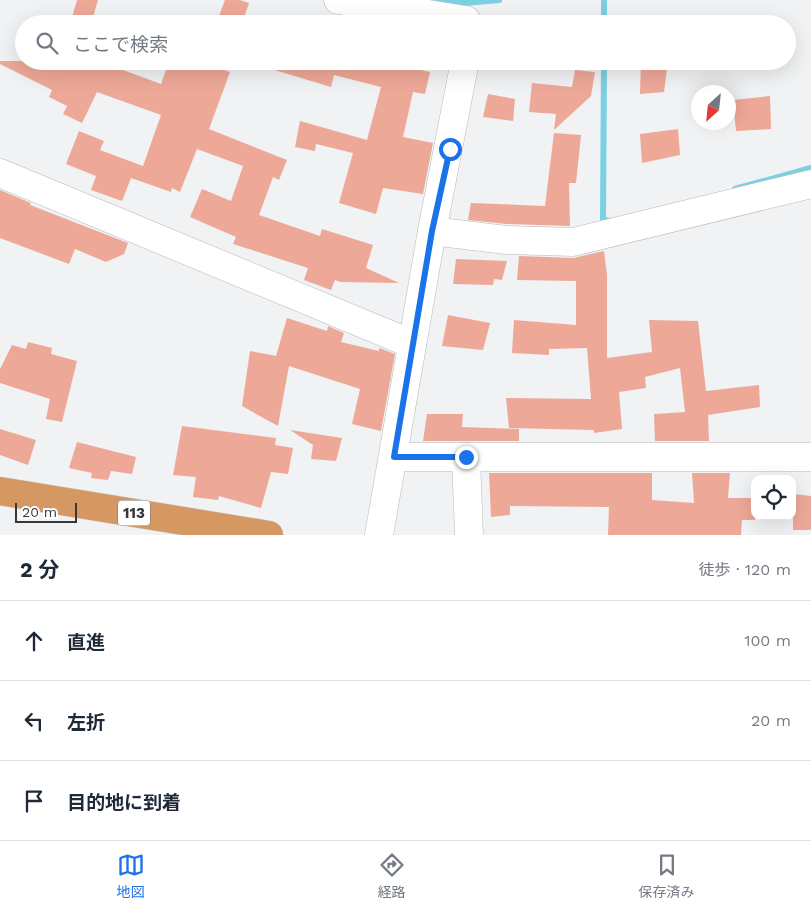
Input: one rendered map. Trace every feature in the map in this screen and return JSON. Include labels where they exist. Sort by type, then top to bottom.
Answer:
[{"type":"highway","name":"113","points":[[0,491],[269,535]]},
{"type":"street","points":[[338,0],[434,15]]},
{"type":"street","points":[[380,535],[432,231],[463,70]]},
{"type":"street","points":[[0,173],[412,344]]},
{"type":"street","points":[[432,231],[506,240],[573,242],[811,184]]},
{"type":"street","points":[[394,457],[811,457]]},
{"type":"street","points":[[466,457],[469,535]]},
{"type":"building","points":[[77,0],[98,0],[94,15],[73,15]]},
{"type":"building","points":[[225,0],[240,0],[249,3],[245,15],[219,15]]},
{"type":"building","points":[[0,61],[15,61],[15,70],[123,70],[161,84],[166,70],[224,70],[230,72],[209,129],[287,160],[279,180],[273,177],[259,215],[320,236],[322,229],[373,245],[366,268],[399,283],[340,282],[335,280],[331,290],[304,280],[308,268],[233,244],[236,237],[190,217],[202,189],[231,201],[243,166],[197,149],[180,192],[172,188],[171,192],[131,178],[122,201],[91,190],[96,176],[66,164],[79,131],[104,141],[100,150],[143,166],[161,115],[97,92],[82,123],[63,114],[67,106],[49,97],[52,90],[0,64]]},
{"type":"building","points":[[275,70],[421,70],[430,72],[425,94],[413,92],[403,137],[433,143],[423,194],[383,188],[376,214],[339,203],[353,153],[316,144],[315,151],[295,147],[300,121],[367,140],[381,87],[334,75],[331,87]]},
{"type":"building","points":[[575,70],[595,72],[591,96],[554,130],[556,114],[529,112],[532,83],[572,87]]},
{"type":"building","points":[[641,70],[667,70],[664,92],[640,94]]},
{"type":"building","points":[[488,94],[515,99],[513,121],[483,117]]},
{"type":"building","points":[[770,96],[771,129],[736,131],[736,100]]},
{"type":"building","points":[[678,129],[680,155],[642,163],[640,134]]},
{"type":"building","points":[[554,133],[581,135],[576,183],[569,183],[570,226],[507,224],[468,220],[471,203],[545,206]]},
{"type":"building","points":[[0,190],[31,203],[30,205],[128,243],[124,254],[106,262],[75,249],[69,264],[0,238]]},
{"type":"building","points":[[604,251],[607,275],[607,358],[652,352],[649,320],[698,321],[706,391],[759,385],[760,407],[708,415],[709,441],[655,441],[654,414],[685,412],[680,368],[645,377],[646,388],[619,392],[622,429],[594,433],[594,430],[509,428],[506,398],[591,399],[587,348],[549,349],[549,355],[512,353],[514,320],[576,325],[576,281],[517,280],[519,256],[573,258]]},
{"type":"building","points":[[456,259],[507,261],[502,280],[494,279],[493,285],[453,284]]},
{"type":"building","points":[[448,315],[490,323],[483,350],[442,346]]},
{"type":"building","points":[[287,318],[327,331],[328,326],[344,333],[341,342],[379,351],[379,348],[395,354],[381,431],[352,424],[360,389],[289,366],[278,426],[242,406],[250,351],[276,356]]},
{"type":"building","points":[[28,342],[52,348],[51,354],[77,361],[62,422],[46,419],[50,399],[0,383],[0,369],[12,345],[26,349]]},
{"type":"building","points":[[427,414],[463,414],[462,427],[519,429],[519,441],[423,441]]},
{"type":"building","points":[[182,426],[276,438],[275,445],[293,448],[288,474],[271,472],[261,508],[219,496],[218,500],[193,497],[196,477],[173,475]]},
{"type":"building","points":[[0,429],[36,440],[28,465],[0,455]]},
{"type":"building","points":[[290,430],[342,438],[336,461],[311,459],[313,445]]},
{"type":"building","points":[[77,442],[136,457],[132,474],[111,471],[108,480],[91,478],[92,473],[69,468]]},
{"type":"building","points":[[489,473],[652,473],[652,500],[694,503],[692,473],[730,473],[728,498],[751,498],[751,520],[742,520],[741,535],[608,535],[609,507],[510,506],[510,515],[491,517]]},
{"type":"building","points":[[796,494],[811,496],[811,530],[793,530],[793,520],[796,520]]},
{"type":"waterway","points":[[437,0],[465,3],[499,0]]},
{"type":"waterway","points":[[604,0],[604,15]]},
{"type":"waterway","points":[[604,70],[603,219],[612,222]]},
{"type":"waterway","points":[[735,189],[811,168]]},
{"type":"route","points":[[450,149],[432,231],[394,457],[466,457]]}]
